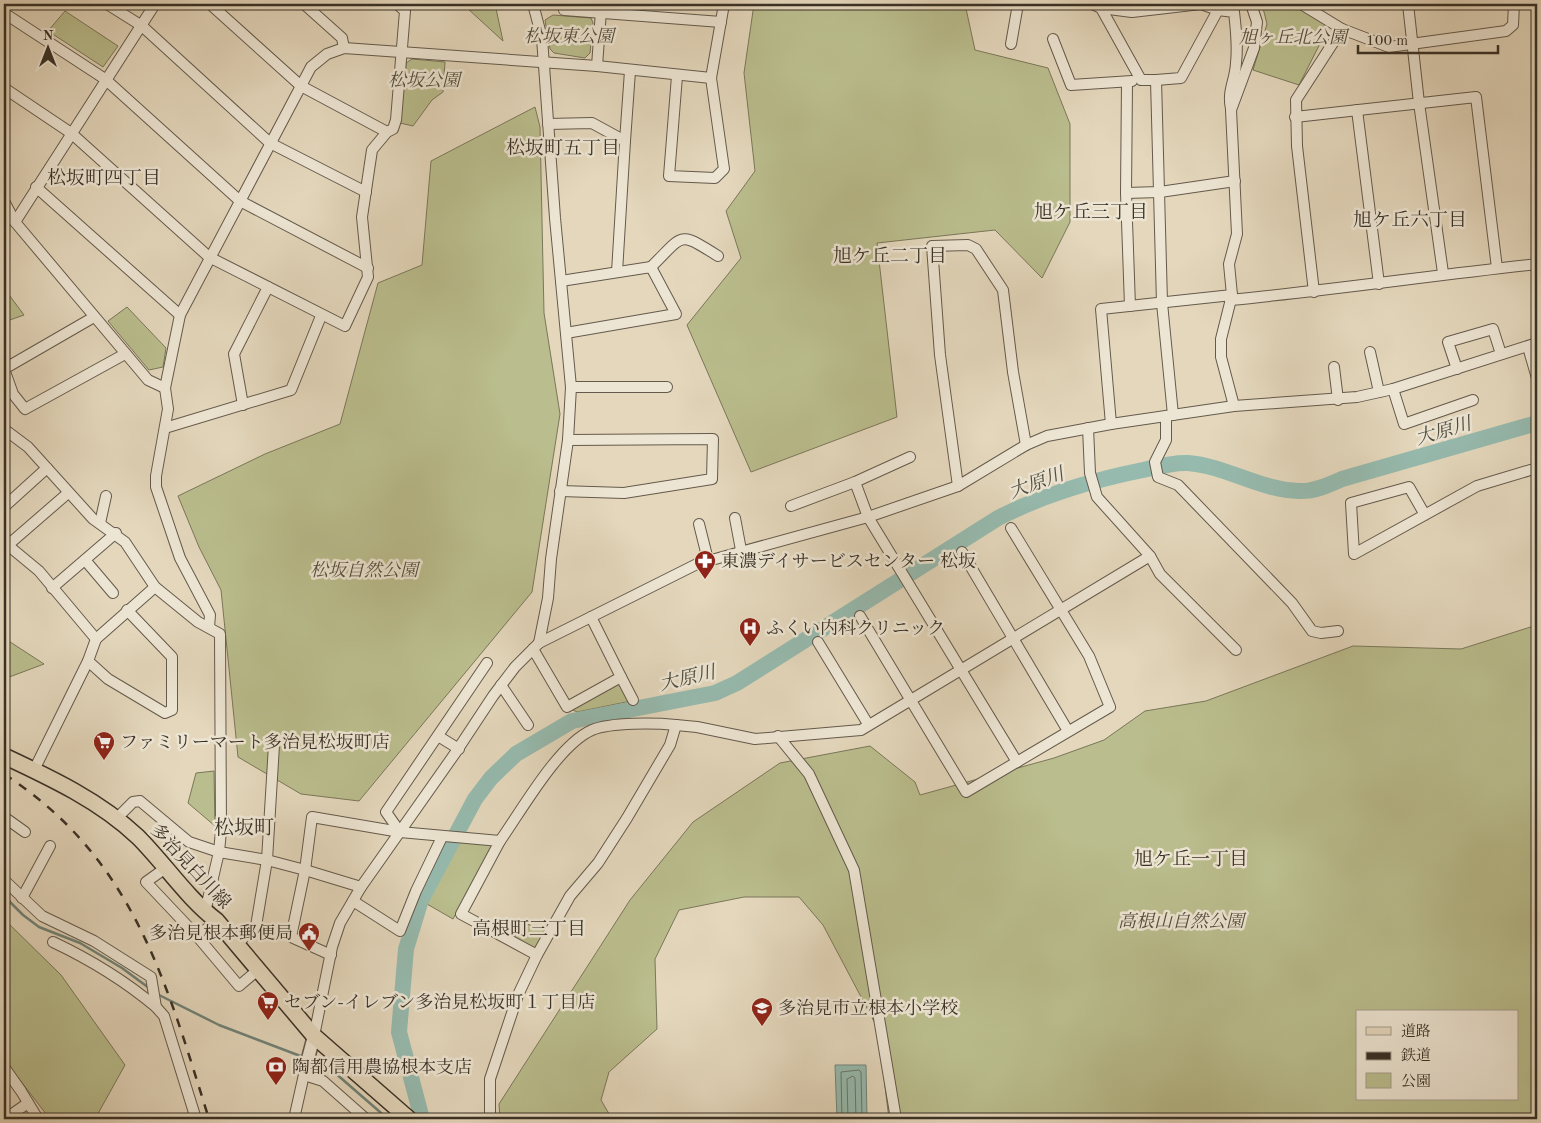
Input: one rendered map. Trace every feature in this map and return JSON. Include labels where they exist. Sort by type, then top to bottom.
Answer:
[{"type":"main road","name":"多治見白川線","points":[[4,756],[95,803],[117,818],[167,867],[237,944],[314,1036],[409,1119]]},
{"type":"street","points":[[107,4],[142,26],[270,143],[366,192]]},
{"type":"street","points":[[15,222],[105,79],[155,4]]},
{"type":"street","points":[[210,4],[301,86],[387,132]]},
{"type":"street","points":[[304,4],[342,38],[344,48]]},
{"type":"street","points":[[4,88],[71,133],[209,257],[321,316],[345,326],[368,277],[362,217],[372,150],[387,132],[393,129],[396,120],[405,11],[397,4]]},
{"type":"street","points":[[533,4],[542,38],[542,62],[571,387],[568,440],[551,560],[548,598],[536,646],[567,707],[621,677]]},
{"type":"street","points":[[564,4],[564,10],[601,11],[721,22]]},
{"type":"street","points":[[677,76],[669,176],[715,178],[724,169],[711,78],[724,4]]},
{"type":"street","points":[[1011,44],[1018,4]]},
{"type":"street","points":[[1098,5],[1132,12],[1201,4],[1218,10],[1234,12],[1237,35],[1236,66],[1228,95],[1231,110],[1237,234],[1229,264],[1231,297],[1221,338],[1221,357],[1234,406]]},
{"type":"street","points":[[1231,110],[1254,48],[1257,22],[1251,4]]},
{"type":"street","points":[[1301,4],[1342,29],[1378,45],[1389,47],[1506,31],[1513,25],[1514,4]]},
{"type":"street","points":[[1408,4],[1419,103],[1443,273]]},
{"type":"street","points":[[1098,5],[1140,80]]},
{"type":"street","points":[[1053,39],[1071,86],[1181,78],[1218,10]]},
{"type":"street","points":[[597,66],[601,11]]},
{"type":"street","points":[[4,13],[105,79],[240,201],[368,268]]},
{"type":"street","points":[[1314,292],[1295,117],[1296,100],[1302,87],[1342,29]]},
{"type":"street","points":[[209,627],[210,615],[185,570],[156,487],[157,468],[168,409],[165,388],[180,315],[311,67],[328,54],[344,48],[597,66],[677,76],[711,78]]},
{"type":"street","points":[[617,272],[630,71]]},
{"type":"street","points":[[1156,80],[1162,302],[1169,416],[1166,440],[1154,462],[1158,477],[1178,485],[1292,603],[1312,631],[1321,633],[1338,631]]},
{"type":"street","points":[[1127,82],[1126,193],[1130,306]]},
{"type":"street","points":[[1295,117],[1476,97],[1497,268]]},
{"type":"street","points":[[1357,110],[1379,284]]},
{"type":"street","points":[[548,124],[592,123],[625,141]]},
{"type":"street","points":[[1126,193],[1160,192],[1234,181]]},
{"type":"street","points":[[36,187],[180,315]]},
{"type":"street","points":[[4,201],[15,222],[125,354],[148,380],[165,388]]},
{"type":"street","points":[[561,281],[651,267],[681,239],[689,238],[718,256]]},
{"type":"street","points":[[958,486],[940,355],[932,246],[968,245],[976,249],[1003,290],[1013,372],[1026,445]]},
{"type":"street","points":[[1111,424],[1100,309],[1162,302],[1314,292],[1379,284],[1443,273],[1537,264]]},
{"type":"street","points":[[566,333],[676,314],[651,267]]},
{"type":"street","points":[[243,405],[234,354],[268,287]]},
{"type":"street","points":[[165,428],[291,390],[321,316]]},
{"type":"street","points":[[94,317],[4,369],[13,394],[25,409],[125,354]]},
{"type":"street","points":[[1457,369],[1448,342],[1493,329],[1501,354]]},
{"type":"street","points":[[294,1119],[340,923],[361,887],[459,749],[501,685],[515,667],[536,646],[678,572],[741,550],[868,517],[958,486],[1026,445],[1047,436],[1111,424],[1234,406],[1338,400],[1393,389],[1532,345],[1537,378]]},
{"type":"street","points":[[1370,352],[1379,392]]},
{"type":"street","points":[[1334,367],[1338,400]]},
{"type":"street","points":[[571,387],[667,387]]},
{"type":"street","points":[[1393,389],[1404,424],[1473,400]]},
{"type":"street","points":[[1088,428],[1090,473],[1097,497],[1150,556],[1160,574],[1236,650]]},
{"type":"street","points":[[4,429],[28,448],[68,492],[100,523],[126,542],[154,587],[198,622],[218,631],[221,638],[219,852],[211,917],[197,936]]},
{"type":"street","points":[[560,491],[624,493],[712,479],[713,439],[568,440]]},
{"type":"street","points":[[791,506],[855,482],[910,457]]},
{"type":"street","points":[[4,507],[47,468]]},
{"type":"street","points":[[1425,515],[1408,487],[1351,503],[1354,554],[1409,524],[1477,486],[1537,468]]},
{"type":"street","points":[[855,482],[868,517],[1017,762]]},
{"type":"street","points":[[68,492],[6,543],[39,571],[96,639]]},
{"type":"street","points":[[100,523],[106,496]]},
{"type":"street","points":[[735,518],[741,550]]},
{"type":"street","points":[[699,524],[708,560]]},
{"type":"street","points":[[860,616],[966,792],[1110,707],[1089,656],[1011,528]]},
{"type":"street","points":[[52,588],[116,533]]},
{"type":"street","points":[[962,552],[1068,732]]},
{"type":"street","points":[[537,955],[461,914],[500,841],[568,746],[574,742],[593,730],[650,722],[697,727],[755,739],[861,730],[960,668],[1061,611],[1150,556]]},
{"type":"street","points":[[84,560],[113,593]]},
{"type":"street","points":[[34,770],[88,661],[96,639],[154,587]]},
{"type":"street","points":[[88,661],[108,679],[164,713],[172,710],[172,657],[127,610]]},
{"type":"street","points":[[591,617],[633,700]]},
{"type":"street","points":[[818,642],[868,724]]},
{"type":"street","points":[[400,832],[386,812],[487,663]]},
{"type":"street","points":[[501,685],[528,725]]},
{"type":"street","points":[[490,1119],[490,1079],[515,1001],[537,955],[570,896],[598,863],[627,818],[670,745],[676,725]]},
{"type":"street","points":[[438,736],[459,749]]},
{"type":"street","points":[[778,736],[809,774],[854,870],[896,1119]]},
{"type":"street","points":[[237,944],[256,926],[267,860],[274,745]]},
{"type":"street","points":[[117,818],[133,802],[140,801],[189,842],[219,852],[267,860],[361,887]]},
{"type":"street","points":[[4,817],[25,832]]},
{"type":"street","points":[[331,955],[291,937],[305,870],[312,817],[400,832],[500,841]]},
{"type":"street","points":[[353,901],[400,931],[416,891],[442,837]]},
{"type":"street","points":[[22,898],[50,846]]},
{"type":"street","points":[[167,867],[146,882],[197,936],[239,986],[259,970]]},
{"type":"street","points":[[4,880],[42,916],[94,941],[151,977],[156,1007]]},
{"type":"street","points":[[53,942],[94,962],[127,982],[164,1016],[196,1119]]},
{"type":"street","points":[[4,1066],[38,1119]]},
{"type":"street","points":[[305,1072],[323,1081],[366,1119]]},
{"type":"street","points":[[5,1119],[28,1103]]},
{"type":"green space","points":[[462,4],[495,4],[503,41],[467,8]]},
{"type":"green space","points":[[754,4],[965,4],[975,50],[1048,68],[1070,124],[1070,222],[1042,278],[995,230],[877,243],[897,417],[751,472],[687,325],[741,258],[726,211],[755,171],[744,73]]},
{"type":"green space","name":"旭ヶ丘北公園","points":[[1262,4],[1293,4],[1325,24],[1327,30],[1299,85],[1253,70],[1267,24]]},
{"type":"green space","points":[[65,11],[118,46],[103,67],[48,31]]},
{"type":"green space","name":"松坂東公園","points":[[553,15],[591,18],[593,23],[590,53],[585,58],[554,53],[550,49],[545,20]]},
{"type":"green space","name":"松坂公園","points":[[412,59],[445,62],[443,92],[432,100],[413,126],[400,123],[406,63]]},
{"type":"green space","name":"松坂自然公園","points":[[535,107],[540,127],[544,313],[560,414],[532,592],[359,801],[301,794],[238,757],[221,590],[199,547],[178,496],[265,454],[340,424],[378,283],[422,265],[431,161]]},
{"type":"green space","points":[[4,288],[24,315],[4,322]]},
{"type":"green space","points":[[127,307],[166,348],[163,367],[149,370],[108,321]]},
{"type":"green space","name":"高根山自然公園","points":[[1537,625],[1537,1119],[889,1119],[878,1029],[823,925],[799,897],[744,897],[679,910],[655,959],[657,1029],[609,1072],[601,1100],[612,1119],[500,1119],[499,1104],[630,900],[693,822],[780,763],[870,746],[915,782],[920,795],[1054,758],[1104,740],[1145,711],[1206,701],[1353,646],[1461,649]]},
{"type":"green space","points":[[4,638],[44,664],[4,679]]},
{"type":"green space","points":[[617,682],[622,684],[631,701],[577,712],[573,710],[575,706]]},
{"type":"green space","points":[[214,771],[215,826],[188,803],[196,773]]},
{"type":"green space","points":[[457,841],[493,844],[453,919],[427,904]]},
{"type":"green space","points":[[4,919],[61,975],[125,1065],[95,1119],[50,1119],[5,1061],[4,1063]]},
{"type":"green space","points":[[518,921],[545,930],[534,950],[504,934]]},
{"type":"water","points":[[835,1065],[866,1065],[867,1119],[837,1119]]},
{"type":"waterway","name":"大原川","points":[[422,1119],[399,1032],[406,949],[421,900],[475,799],[491,778],[516,754],[572,721],[715,693],[737,683],[998,518],[1033,502],[1069,489],[1165,465],[1188,463],[1216,468],[1271,487],[1285,490],[1310,490],[1537,423]]},
{"type":"waterway","points":[[4,896],[23,915],[39,927],[80,943],[122,968],[149,988]]},
{"type":"waterway","points":[[157,994],[219,1025],[303,1057]]},
{"type":"waterway","points":[[312,1062],[334,1072],[388,1119]]},
{"type":"railway","points":[[4,774],[48,807],[85,844],[115,884],[139,927],[160,972],[209,1119]]},
{"type":"place","name":"東濃デイサービスセンター 松坂","points":[[705,580]]},
{"type":"place","name":"ふくい内科クリニック","points":[[750,647]]},
{"type":"place","name":"ファミリーマート多治見松坂町店","points":[[104,761]]},
{"type":"place","name":"多治見根本郵便局","points":[[309,952]]},
{"type":"place","name":"セブン-イレブン多治見松坂町１丁目店","points":[[268,1021]]},
{"type":"place","name":"多治見市立根本小学校","points":[[762,1027]]},
{"type":"place","name":"陶都信用農協根本支店","points":[[276,1086]]},
{"type":"district","name":"松坂町五丁目","points":[[563,147]]},
{"type":"district","name":"松坂町四丁目","points":[[104,177]]},
{"type":"district","name":"旭ケ丘三丁目","points":[[1091,211]]},
{"type":"district","name":"旭ケ丘六丁目","points":[[1410,219]]},
{"type":"district","name":"旭ケ丘二丁目","points":[[890,255]]},
{"type":"district","name":"松坂町","points":[[244,827]]},
{"type":"district","name":"旭ケ丘一丁目","points":[[1191,858]]},
{"type":"district","name":"高根町三丁目","points":[[529,928]]}]
